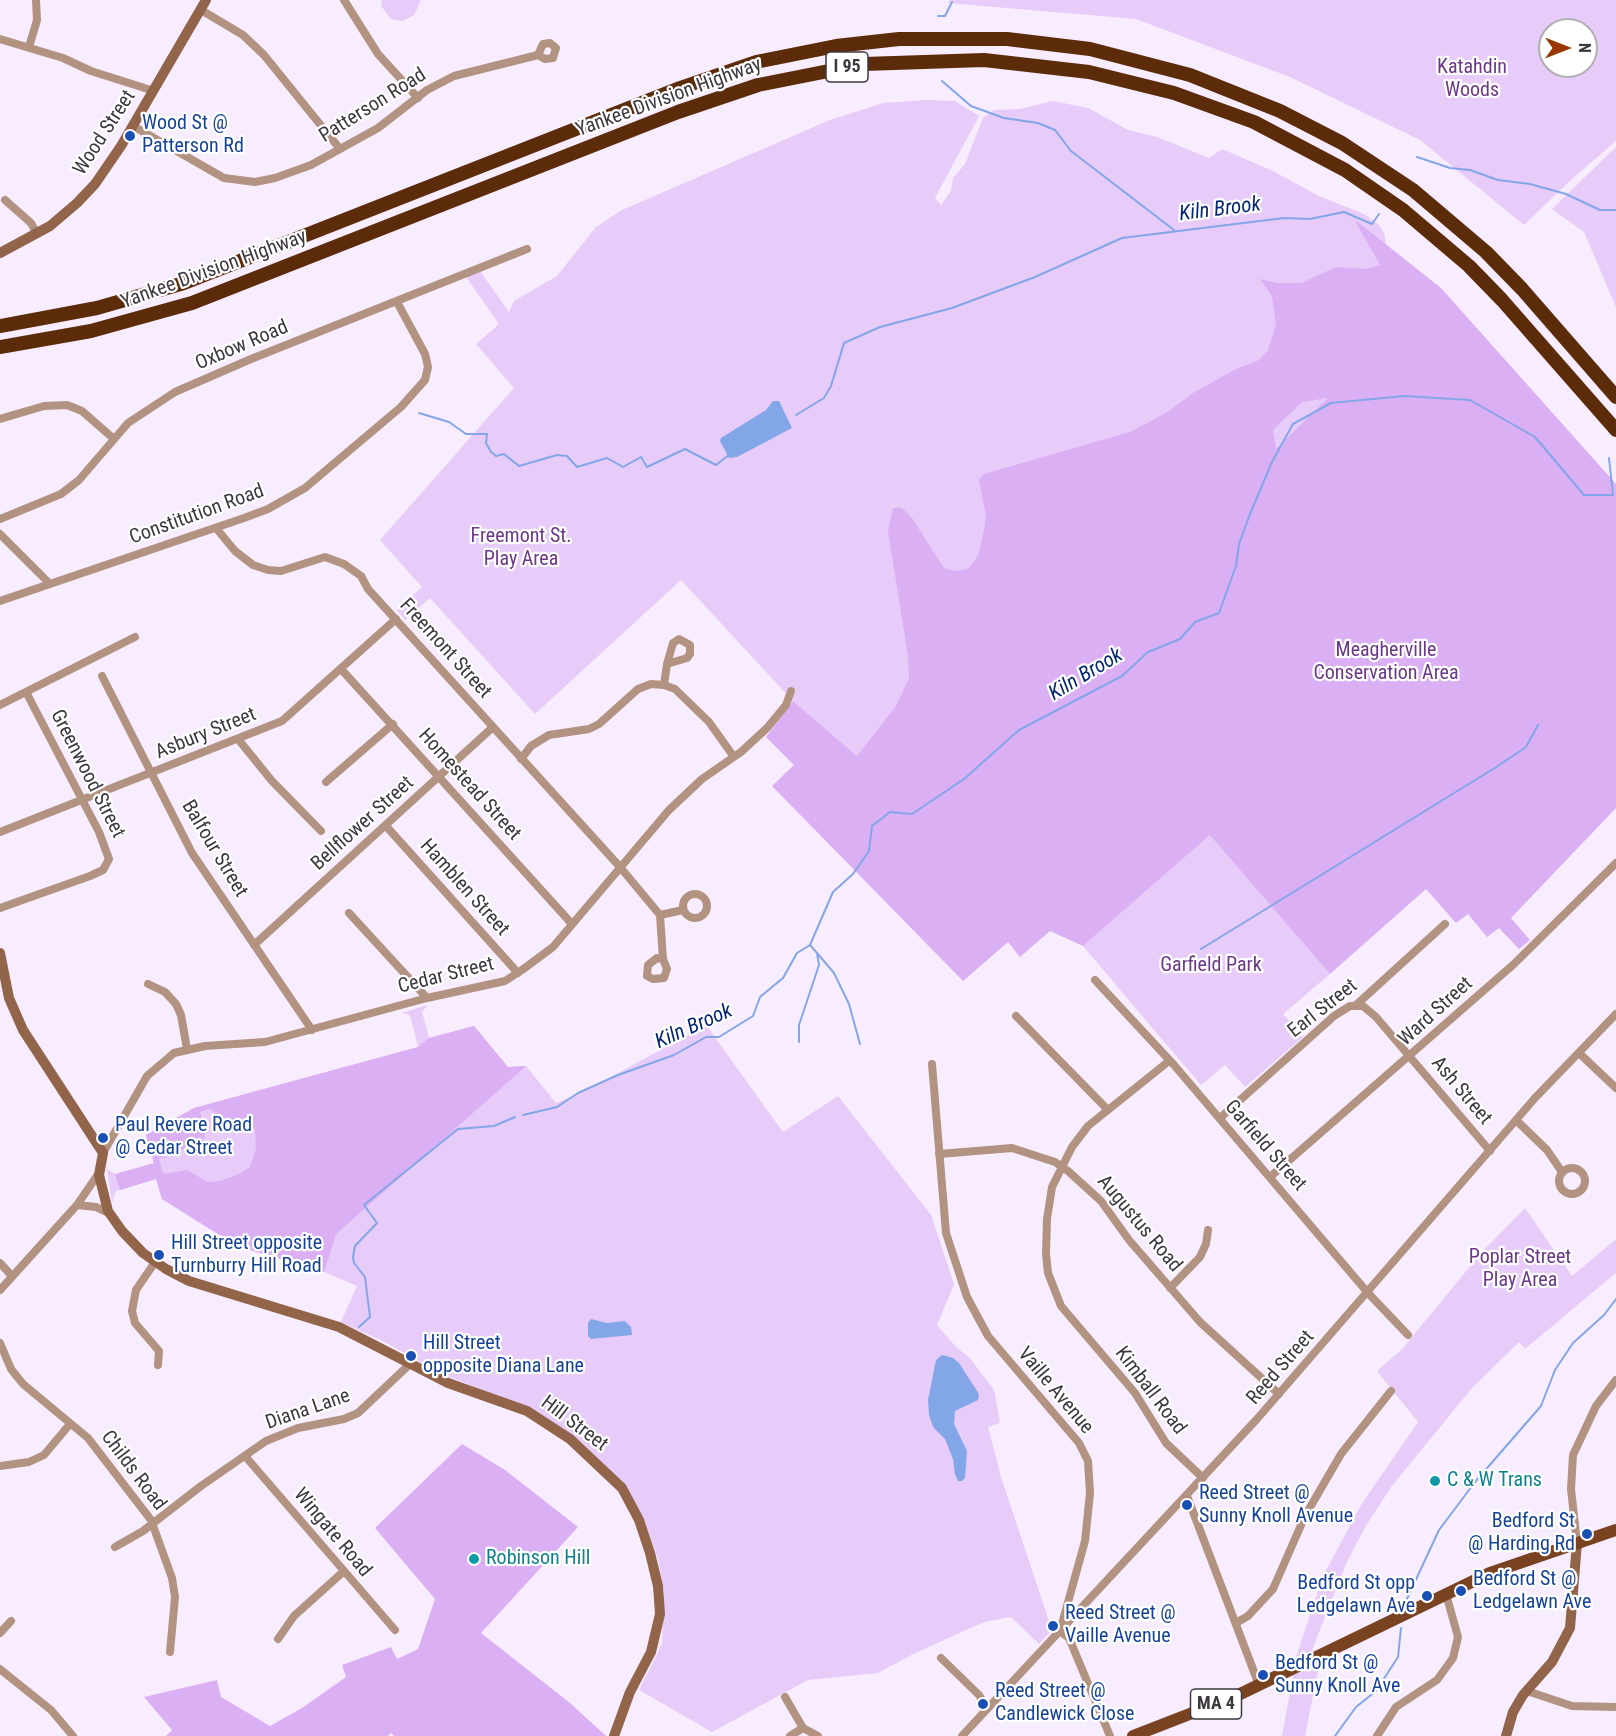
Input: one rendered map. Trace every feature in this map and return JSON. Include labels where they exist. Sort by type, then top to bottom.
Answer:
[{"type":"highway","name":"Yankee Division Highway","points":[[0,326],[85,311],[178,285],[680,88],[756,62],[836,46],[885,40],[988,38],[1090,49],[1162,66],[1273,107],[1342,144],[1413,190],[1486,252],[1522,289],[1616,397]]},
{"type":"highway","name":"Yankee Division Highway","points":[[0,347],[104,328],[192,303],[684,109],[758,85],[864,64],[984,60],[1089,72],[1174,93],[1254,122],[1345,170],[1403,210],[1469,266],[1502,300],[1616,430]]},
{"type":"main road","name":"MA 4","points":[[1134,1736],[1259,1685],[1512,1564],[1616,1530]]},
{"type":"street","points":[[29,46],[38,20],[36,0]]},
{"type":"street","points":[[344,0],[371,45],[418,98]]},
{"type":"street","points":[[203,5],[243,35],[264,55],[340,149]]},
{"type":"street","name":"Wood Street","points":[[0,253],[37,234],[60,218],[87,193],[133,126],[203,5]]},
{"type":"street","points":[[0,39],[29,46],[154,91]]},
{"type":"street","name":"Patterson Road","points":[[133,126],[200,166],[224,177],[239,180],[275,178],[311,165],[378,128],[418,98],[454,76],[537,55]]},
{"type":"street","points":[[4,200],[31,223],[37,234]]},
{"type":"street","name":"Oxbow Road","points":[[0,519],[61,494],[79,480],[139,413],[175,392],[251,359],[527,249]]},
{"type":"street","name":"Constitution Road","points":[[0,601],[268,509],[305,488],[369,435],[421,387],[428,367],[425,354],[397,302]]},
{"type":"street","points":[[0,418],[44,406],[67,405],[82,411],[114,439]]},
{"type":"street","name":"Freemont Street","points":[[216,528],[235,551],[253,565],[268,570],[282,571],[325,557],[344,564],[361,576],[368,590],[620,867],[660,915]]},
{"type":"street","points":[[0,534],[50,584]]},
{"type":"street","name":"Asbury Street","points":[[0,832],[282,722],[396,619]]},
{"type":"street","points":[[0,705],[135,637]]},
{"type":"street","points":[[664,685],[667,664]]},
{"type":"street","name":"Homestead Street","points":[[340,669],[393,724],[572,924]]},
{"type":"street","name":"Balfour Street","points":[[102,676],[192,853],[312,1030]]},
{"type":"street","points":[[521,759],[531,746],[549,735],[589,729],[599,724],[638,689],[651,684],[675,689],[699,712],[734,757]]},
{"type":"street","name":"Greenwood Street","points":[[0,908],[103,870],[109,859],[82,800],[26,692]]},
{"type":"street","name":"Cedar Street","points":[[0,1290],[77,1205],[99,1172],[103,1153],[116,1127],[152,1070],[171,1054],[187,1049],[265,1042],[427,998],[505,981],[553,946],[685,795],[767,728],[786,705],[791,692]]},
{"type":"street","points":[[326,782],[393,724]]},
{"type":"street","name":"Bellflower Street","points":[[254,945],[440,778],[493,727]]},
{"type":"street","points":[[238,739],[272,781],[321,831]]},
{"type":"street","name":"Hamblen Street","points":[[386,826],[518,973]]},
{"type":"street","name":"Ward Street","points":[[1270,1177],[1410,1057],[1542,939],[1616,862]]},
{"type":"street","points":[[663,959],[660,915],[683,910]]},
{"type":"street","points":[[349,913],[427,998]]},
{"type":"street","name":"Earl Street","points":[[1220,1118],[1334,1016],[1350,1006],[1356,1006],[1445,924]]},
{"type":"street","points":[[0,953],[9,998],[19,1023],[103,1153]]},
{"type":"street","name":"Garfield Street","points":[[1095,980],[1220,1118],[1368,1293],[1408,1335]]},
{"type":"street","points":[[148,984],[165,992],[176,1004],[181,1015],[187,1049]]},
{"type":"street","name":"Ash Street","points":[[1356,1006],[1363,1006],[1376,1017],[1490,1151]]},
{"type":"street","name":"Reed Street","points":[[962,1736],[1203,1479],[1490,1151],[1616,1014]]},
{"type":"street","points":[[1016,1016],[1108,1110]]},
{"type":"street","points":[[1579,1053],[1616,1088]]},
{"type":"street","name":"Kimball Road","points":[[1169,1061],[1088,1126],[1072,1147],[1052,1187],[1048,1209],[1046,1254],[1054,1292],[1073,1322],[1135,1393],[1166,1443],[1203,1479]]},
{"type":"street","name":"Vaille Avenue","points":[[933,1064],[946,1233],[958,1274],[976,1317],[997,1347],[1079,1443],[1088,1461],[1090,1493],[1088,1524],[1060,1631]]},
{"type":"street","points":[[1517,1121],[1547,1150],[1562,1172]]},
{"type":"street","name":"Augustus Road","points":[[939,1154],[1012,1148],[1025,1150],[1061,1166],[1079,1178],[1101,1201],[1129,1240],[1200,1322],[1279,1394]]},
{"type":"street","name":"Hill Street","points":[[99,1172],[109,1213],[124,1234],[155,1262],[193,1282],[339,1327],[448,1383],[513,1404],[545,1420],[602,1467],[622,1488],[631,1503],[654,1565],[660,1614],[651,1652],[630,1692],[614,1736]]},
{"type":"street","points":[[77,1205],[96,1207],[109,1213]]},
{"type":"street","points":[[1170,1288],[1200,1257],[1206,1244],[1208,1230]]},
{"type":"street","points":[[155,1262],[135,1292],[132,1311],[135,1323],[159,1351],[158,1365]]},
{"type":"street","points":[[0,1263],[12,1276]]},
{"type":"street","name":"Childs Road","points":[[0,1342],[11,1369],[23,1384],[88,1438],[152,1524],[167,1558],[175,1597],[170,1652]]},
{"type":"street","name":"Diana Lane","points":[[116,1547],[152,1524],[244,1456],[282,1433],[358,1413],[411,1364]]},
{"type":"street","points":[[1506,1736],[1514,1712],[1527,1691],[1552,1662],[1570,1628],[1577,1542],[1571,1489],[1573,1455],[1596,1407],[1616,1380]]},
{"type":"street","points":[[1236,1623],[1248,1616],[1274,1588],[1305,1516],[1341,1454],[1390,1391]]},
{"type":"street","points":[[0,1466],[29,1462],[44,1455],[70,1424]]},
{"type":"street","name":"Wingate Road","points":[[244,1456],[395,1630]]},
{"type":"street","points":[[1187,1496],[1259,1685]]},
{"type":"street","points":[[278,1639],[294,1616],[343,1572]]},
{"type":"street","points":[[1377,1736],[1396,1707],[1437,1680],[1453,1658],[1458,1637],[1446,1594]]},
{"type":"street","points":[[1069,1599],[1084,1606]]},
{"type":"street","points":[[0,1633],[11,1621]]},
{"type":"street","points":[[1060,1631],[1069,1638],[1110,1736]]},
{"type":"street","points":[[941,1658],[979,1695],[987,1708]]},
{"type":"street","points":[[0,1669],[51,1710],[73,1736]]},
{"type":"street","points":[[1527,1691],[1572,1706],[1616,1707]]},
{"type":"street","points":[[785,1697],[803,1728],[818,1736]]},
{"type":"street","points":[[790,1736],[803,1728]]},
{"type":"green space","points":[[382,0],[421,0],[414,15],[403,21],[391,19],[381,6]]},
{"type":"green space","name":"Katahdin Woods","points":[[950,0],[1616,0],[1616,141],[1524,225],[1420,140],[1290,77],[1136,19],[948,3]]},
{"type":"green space","name":"Freemont St. Play Area","points":[[955,101],[979,116],[935,198],[941,205],[951,191],[953,178],[965,164],[983,118],[994,110],[1020,109],[1053,101],[1088,108],[1128,130],[1157,137],[1209,158],[1222,149],[1273,171],[1319,196],[1364,214],[1380,226],[1385,235],[1386,255],[1616,487],[857,756],[793,701],[681,580],[535,714],[430,598],[405,620],[397,610],[422,587],[380,540],[514,388],[476,344],[499,324],[466,277],[480,271],[509,312],[514,301],[557,276],[596,227],[622,210],[830,120],[883,103]]},
{"type":"green space","points":[[1616,147],[1616,307],[1584,232],[1552,209]]},
{"type":"green space","name":"Meagherville Conservation Area","points":[[1354,219],[1441,288],[1616,484],[1616,808],[1511,918],[1530,940],[1519,949],[1499,928],[1487,937],[1468,914],[1456,923],[1426,889],[1330,974],[1210,835],[1083,946],[1050,931],[1020,957],[1008,942],[963,981],[772,786],[794,765],[766,737],[793,701],[857,756],[896,706],[909,678],[908,656],[888,531],[893,508],[902,508],[912,518],[944,568],[954,571],[968,569],[978,556],[984,531],[986,516],[979,480],[984,474],[1130,432],[1168,412],[1193,393],[1234,370],[1259,360],[1268,350],[1276,325],[1272,296],[1260,279],[1277,283],[1302,283],[1336,267],[1367,269],[1380,265]],"holes":[[[1328,398],[1276,449],[1273,430],[1302,402]]]},
{"type":"green space","name":"Garfield Park","points":[[1211,834],[1330,974],[1283,1014],[1303,1037],[1245,1087],[1225,1065],[1201,1085],[1083,946]]},
{"type":"green space","points":[[428,1005],[422,1012],[429,1038],[474,1026],[508,1067],[526,1066],[556,1103],[587,1090],[706,1025],[783,1132],[838,1096],[931,1215],[954,1284],[937,1325],[957,1348],[969,1357],[994,1390],[1000,1423],[988,1427],[1001,1477],[1052,1630],[1039,1644],[1011,1617],[984,1622],[915,1653],[878,1673],[808,1680],[712,1732],[639,1690],[662,1644],[664,1592],[658,1559],[643,1517],[620,1481],[503,1398],[440,1373],[381,1340],[341,1322],[357,1286],[324,1272],[237,1246],[162,1199],[156,1179],[116,1191],[112,1202],[106,1164],[108,1170],[115,1174],[154,1164],[146,1135],[194,1108],[418,1047],[411,1018],[408,1014],[401,1013]]},
{"type":"green space","points":[[474,1026],[508,1067],[526,1066],[336,1234],[324,1272],[237,1246],[162,1199],[156,1179],[120,1190],[115,1174],[154,1163],[146,1135],[194,1108],[418,1047],[429,1038]],"holes":[[[212,1110],[224,1129],[241,1123],[250,1124],[255,1130],[256,1149],[250,1167],[220,1181],[208,1182],[187,1170],[163,1174],[159,1158],[165,1158],[158,1143],[168,1139],[180,1150],[198,1146],[204,1140],[205,1132],[200,1112]]]},
{"type":"green space","name":"Poplar Street Play Area","points":[[1525,1208],[1572,1276],[1616,1239],[1616,1273],[1525,1349],[1519,1342],[1472,1388],[1391,1487],[1364,1529],[1346,1564],[1312,1650],[1319,1665],[1305,1736],[1282,1736],[1297,1654],[1323,1576],[1361,1505],[1418,1422],[1377,1371],[1403,1348],[1481,1253]]},
{"type":"green space","points":[[462,1444],[505,1470],[578,1527],[481,1633],[570,1703],[606,1736],[394,1736],[391,1733],[388,1736],[166,1736],[172,1730],[144,1697],[217,1680],[221,1697],[270,1726],[302,1708],[346,1677],[342,1665],[391,1647],[397,1659],[418,1649],[435,1599],[375,1528]]},
{"type":"water","points":[[773,401],[779,401],[792,428],[737,457],[729,458],[720,441],[721,438],[766,410]]},
{"type":"water","points":[[591,1319],[607,1323],[625,1321],[631,1327],[632,1335],[591,1339],[588,1336],[588,1323]]},
{"type":"water","points":[[942,1355],[953,1358],[959,1363],[979,1394],[978,1400],[955,1411],[954,1424],[967,1451],[965,1478],[962,1481],[958,1481],[955,1474],[953,1459],[945,1439],[933,1427],[929,1415],[928,1400],[936,1360]]},
{"type":"waterway","points":[[938,16],[945,16],[952,2]]},
{"type":"waterway","points":[[942,81],[971,106],[1004,118],[1038,123],[1055,130],[1071,151],[1174,230]]},
{"type":"waterway","name":"Kiln Brook","points":[[1417,157],[1450,168],[1470,170],[1498,180],[1530,184],[1566,194],[1600,210],[1616,210]]},
{"type":"waterway","name":"Kiln Brook","points":[[796,415],[824,398],[831,386],[844,343],[880,327],[952,308],[1035,277],[1122,238],[1284,218],[1310,219],[1344,212],[1372,224],[1379,214]]},
{"type":"waterway","name":"Kiln Brook","points":[[523,1115],[557,1107],[578,1093],[618,1075],[674,1055],[706,1037],[719,1037],[753,1016],[760,997],[783,978],[797,953],[810,945],[833,892],[853,874],[869,851],[872,826],[890,812],[912,814],[964,779],[1019,730],[1122,676],[1148,652],[1180,639],[1195,622],[1219,613],[1236,566],[1239,544],[1250,514],[1272,462],[1293,424],[1331,403],[1405,396],[1470,400],[1535,437],[1584,495],[1613,495],[1609,458]]},
{"type":"waterway","name":"Kiln Brook","points":[[419,413],[449,422],[466,434],[487,434],[486,443],[491,452],[496,456],[504,454],[519,466],[557,455],[567,456],[577,467],[607,458],[623,467],[641,457],[647,467],[685,449],[716,465],[729,455]]},
{"type":"waterway","points":[[1201,949],[1498,766],[1526,747],[1538,725]]},
{"type":"waterway","points":[[799,1042],[799,1025],[819,965],[817,953],[810,945]]},
{"type":"waterway","points":[[817,953],[834,973],[849,1004],[860,1044]]},
{"type":"waterway","name":"Kiln Brook","points":[[359,1327],[370,1317],[365,1277],[354,1263],[353,1257],[355,1246],[377,1223],[364,1205],[458,1129],[494,1126],[515,1117]]},
{"type":"waterway","points":[[1406,1601],[1439,1530],[1475,1482],[1541,1406],[1555,1370],[1573,1343],[1604,1315],[1616,1299]]},
{"type":"waterway","points":[[1335,1736],[1356,1707],[1376,1691],[1398,1657],[1401,1628]]},
{"type":"place","name":"Wood St @ Patterson Rd","points":[[130,136]]},
{"type":"place","name":"Paul Revere Road @ Cedar Street","points":[[103,1138]]},
{"type":"place","name":"Hill Street opposite Turnburry Hill Road","points":[[159,1255]]},
{"type":"place","name":"Hill Street opposite Diana Lane","points":[[411,1356]]},
{"type":"place","name":"C & W Trans","points":[[1435,1481]]},
{"type":"place","name":"Reed Street @ Sunny Knoll Avenue","points":[[1187,1505]]},
{"type":"place","name":"Bedford St @ Harding Rd","points":[[1587,1534]]},
{"type":"place","name":"Robinson Hill","points":[[474,1559]]},
{"type":"place","name":"Bedford St @ Ledgelawn Ave","points":[[1461,1591]]},
{"type":"place","name":"Bedford St opp Ledgelawn Ave","points":[[1427,1596]]},
{"type":"place","name":"Reed Street @ Vaille Avenue","points":[[1053,1626]]},
{"type":"place","name":"Bedford St @ Sunny Knoll Ave","points":[[1263,1675]]},
{"type":"place","name":"Reed Street @ Candlewick Close","points":[[983,1704]]}]
